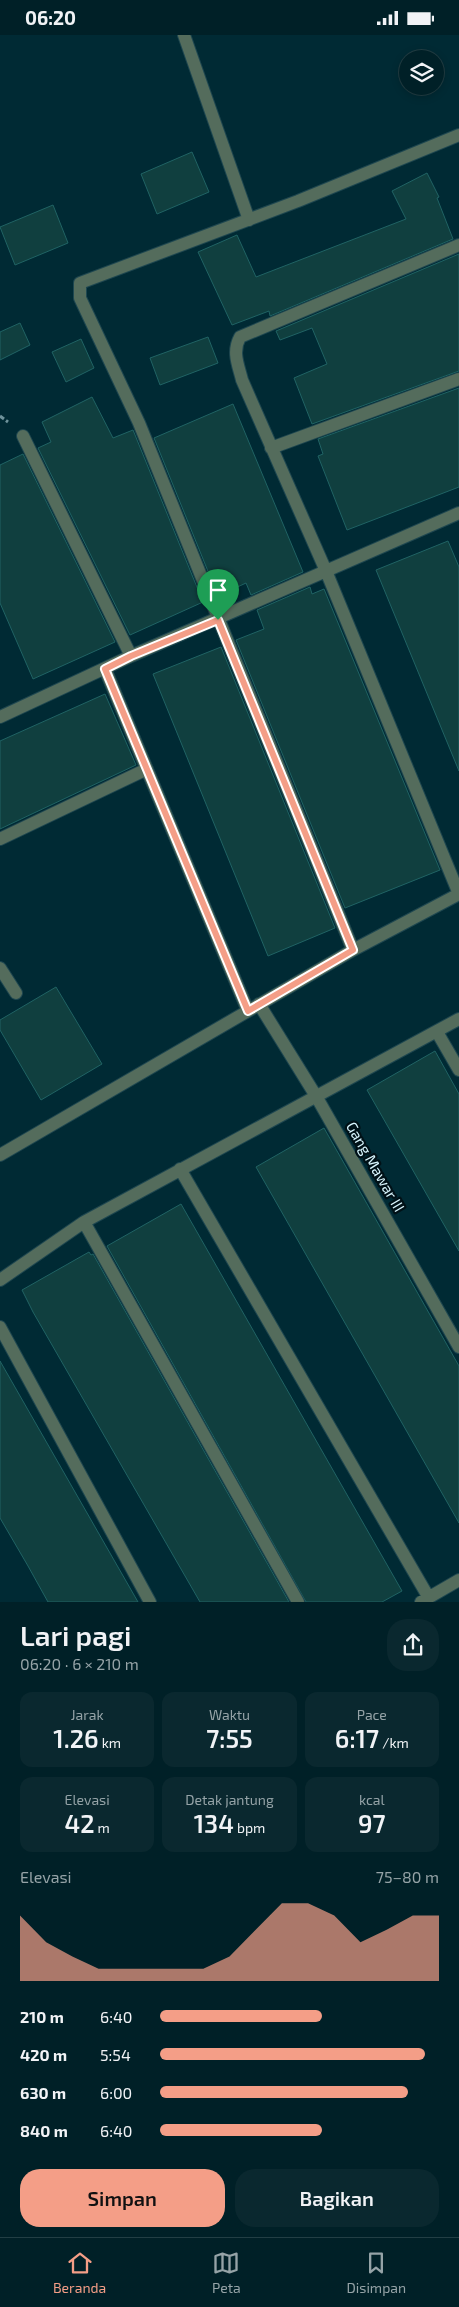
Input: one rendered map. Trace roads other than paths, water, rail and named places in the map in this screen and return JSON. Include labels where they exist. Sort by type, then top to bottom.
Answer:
[{"type":"street","points":[[184,35],[249,220]]},
{"type":"street","points":[[353,950],[139,423],[80,298],[80,283],[249,220],[459,135]]},
{"type":"street","points":[[0,1155],[353,950],[459,894],[326,571],[242,380],[235,346],[240,337],[459,245]]},
{"type":"street","points":[[272,448],[459,379]]},
{"type":"street","points":[[23,436],[131,656]]},
{"type":"street","points":[[1,715],[326,571],[458,517]]},
{"type":"street","points":[[105,669],[248,1011]]},
{"type":"street","points":[[0,839],[147,769]]},
{"type":"street","points":[[0,968],[16,993]]},
{"type":"street","name":"Gang Mawar III","points":[[259,1004],[316,1096],[459,1347]]},
{"type":"street","points":[[0,1280],[84,1222],[459,1019]]},
{"type":"street","points":[[437,1032],[459,1070]]},
{"type":"street","points":[[180,1169],[425,1600],[459,1580]]},
{"type":"street","points":[[84,1222],[298,1602]]},
{"type":"street","points":[[0,1327],[150,1602]]}]
